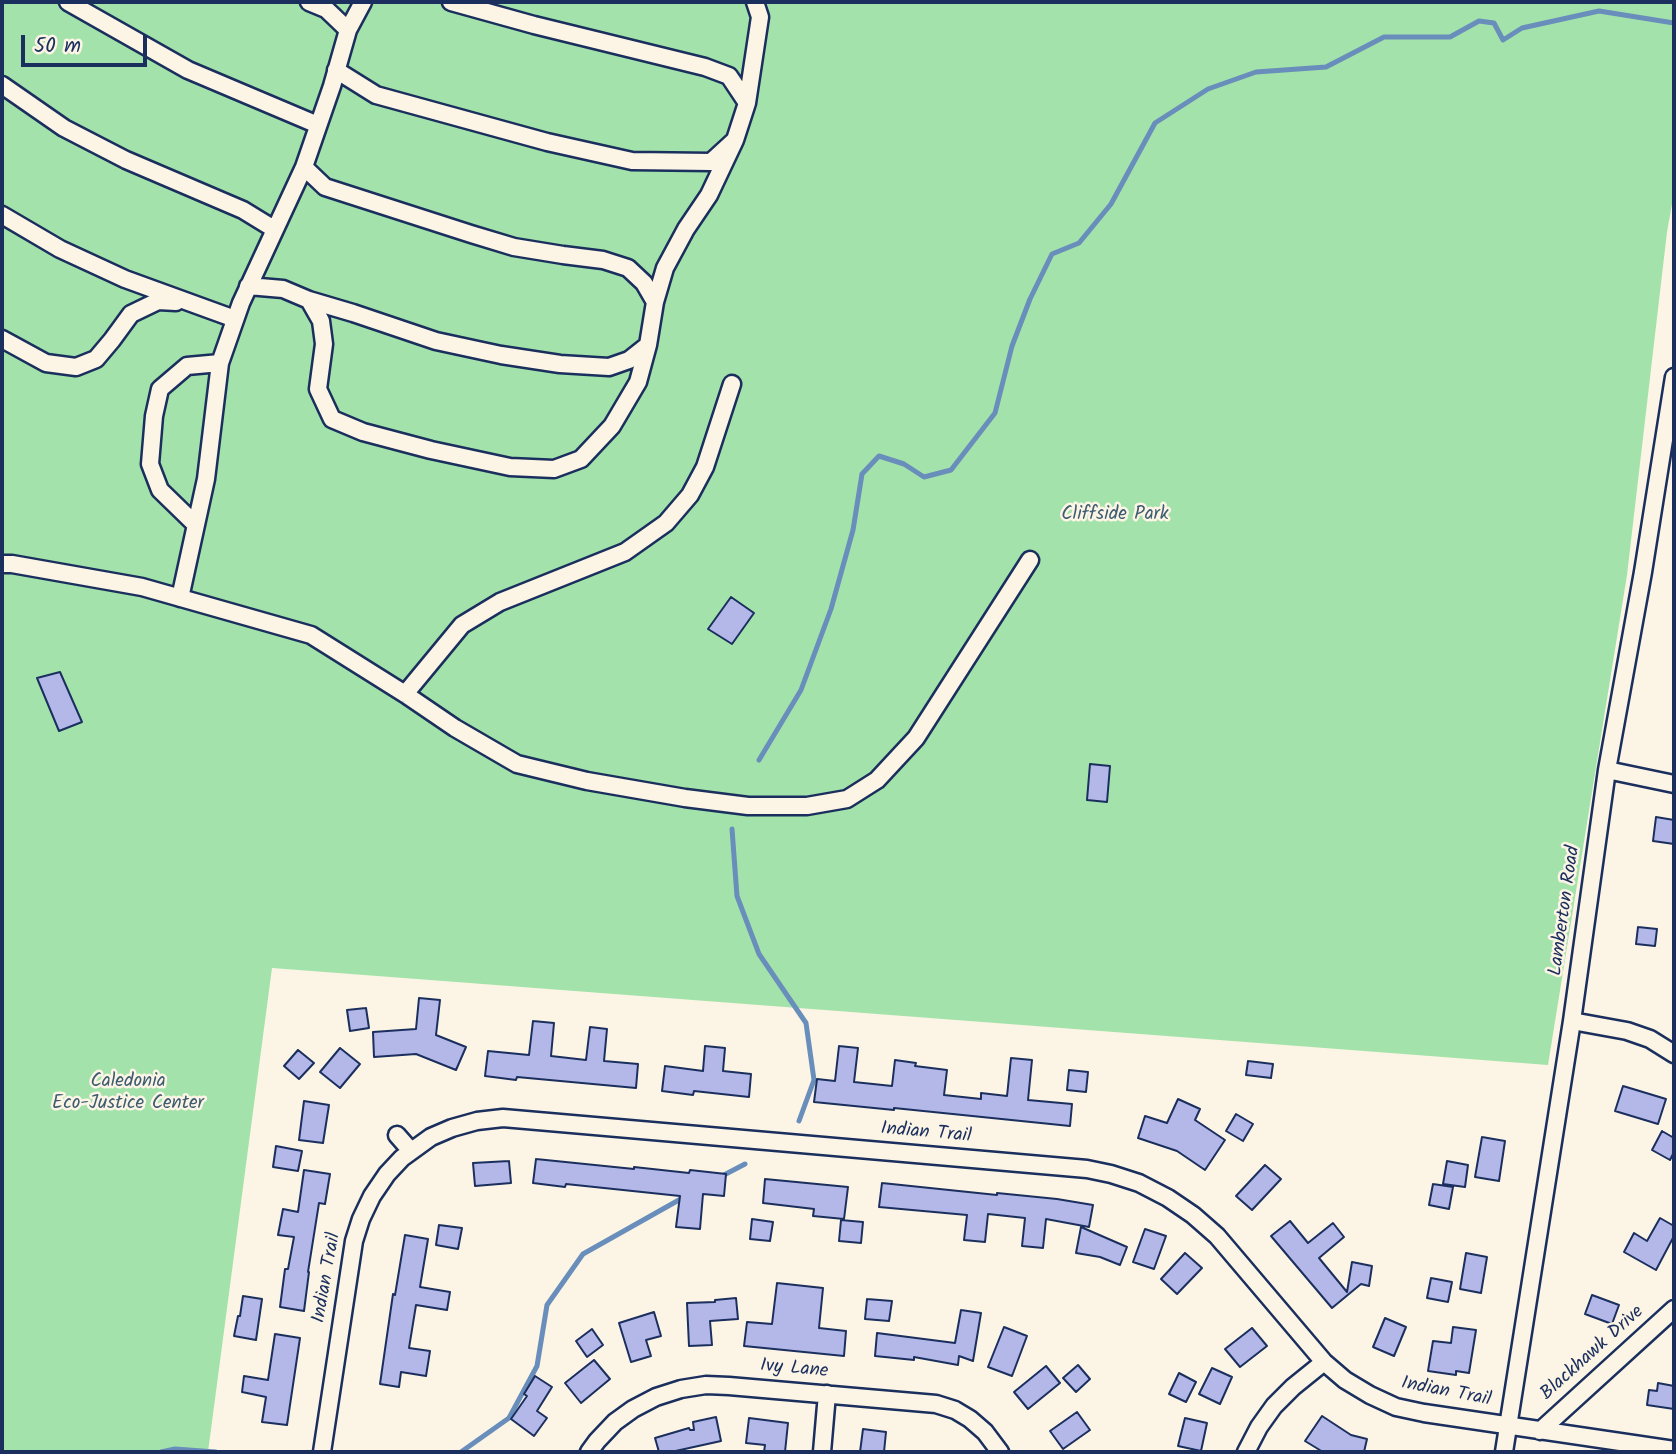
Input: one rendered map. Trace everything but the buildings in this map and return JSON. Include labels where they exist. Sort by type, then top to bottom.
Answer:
[{"type":"street","points":[[68,2],[188,70],[318,125]]},
{"type":"street","points":[[309,2],[326,9],[348,30]]},
{"type":"street","points":[[180,598],[205,479],[220,363],[248,286],[304,167],[348,30],[363,2]]},
{"type":"street","points":[[451,2],[705,67],[729,76],[747,103]]},
{"type":"street","points":[[309,300],[321,321],[324,344],[318,389],[332,419],[374,435],[510,467],[554,469],[581,459],[612,426],[638,382],[665,268],[686,229],[709,195],[735,140],[747,103],[760,17],[755,2]]},
{"type":"street","points":[[336,70],[376,95],[547,142],[632,161],[711,162],[735,140]]},
{"type":"street","points":[[2,85],[64,128],[126,160],[243,211],[274,229]]},
{"type":"street","points":[[304,167],[325,187],[471,234],[514,247],[603,260],[628,268],[644,283],[655,302]]},
{"type":"street","points":[[2,215],[60,249],[125,279],[235,319]]},
{"type":"street","points":[[248,286],[283,289],[436,341],[560,364],[609,367],[629,360],[648,345]]},
{"type":"street","points":[[2,339],[46,363],[76,367],[96,359],[131,314],[158,301],[189,303]]},
{"type":"street","points":[[196,525],[160,490],[150,464],[155,416],[160,389],[187,366],[220,363]]},
{"type":"street","name":"Lamberton Road","points":[[1504,1452],[1572,1021],[1607,770],[1643,572],[1667,474],[1674,377]]},
{"type":"street","points":[[405,694],[463,625],[500,602],[625,552],[666,523],[690,495],[705,467],[732,384]]},
{"type":"street","points":[[2,564],[142,587],[311,635],[455,729],[517,764],[587,781],[685,798],[748,806],[807,806],[847,799],[877,780],[916,738],[1030,560]]},
{"type":"street","points":[[1607,770],[1674,784]]},
{"type":"street","points":[[1572,1021],[1627,1031],[1650,1039],[1674,1054]]},
{"type":"street","name":"Indian Trail","points":[[322,1452],[354,1241],[372,1196],[387,1174],[411,1151],[431,1138],[452,1128],[477,1121],[503,1118],[1100,1171],[1139,1183],[1193,1215],[1217,1236],[1324,1362],[1345,1380],[1370,1395],[1396,1406],[1424,1413],[1674,1450]]},
{"type":"street","points":[[397,1135],[411,1151]]},
{"type":"street","name":"Blackhawk Drive","points":[[1539,1431],[1674,1308]]},
{"type":"street","points":[[1246,1452],[1258,1427],[1274,1406],[1324,1362]]},
{"type":"street","name":"Ivy Lane","points":[[589,1452],[615,1422],[633,1409],[656,1397],[706,1385],[936,1404],[955,1410],[970,1419],[985,1432],[1000,1452]]},
{"type":"street","points":[[822,1452],[827,1394]]},
{"type":"green space","name":"Cliffside Park","points":[[2,2],[1674,2],[1674,193],[1667,232],[1627,575],[1548,1065],[272,968],[208,1452],[2,1452]]},
{"type":"waterway","points":[[759,760],[801,690],[831,609],[853,530],[862,474],[879,456],[904,464],[924,477],[951,470],[995,413],[1012,346],[1030,299],[1052,254],[1079,243],[1111,204],[1155,123],[1208,89],[1256,72],[1326,67],[1384,37],[1450,37],[1479,21],[1494,23],[1503,40],[1522,28],[1599,11],[1674,23]]},
{"type":"waterway","points":[[732,829],[737,896],[759,954],[806,1023],[814,1080],[799,1121]]},
{"type":"waterway","points":[[722,1176],[745,1164]]},
{"type":"waterway","points":[[461,1452],[509,1418],[537,1366],[547,1305],[583,1254],[686,1196]]},
{"type":"waterway","points":[[161,1452],[175,1449],[216,1452]]},
{"type":"park label","name":"Caledonia Eco-Justice Center","points":[[128,1094]]}]
